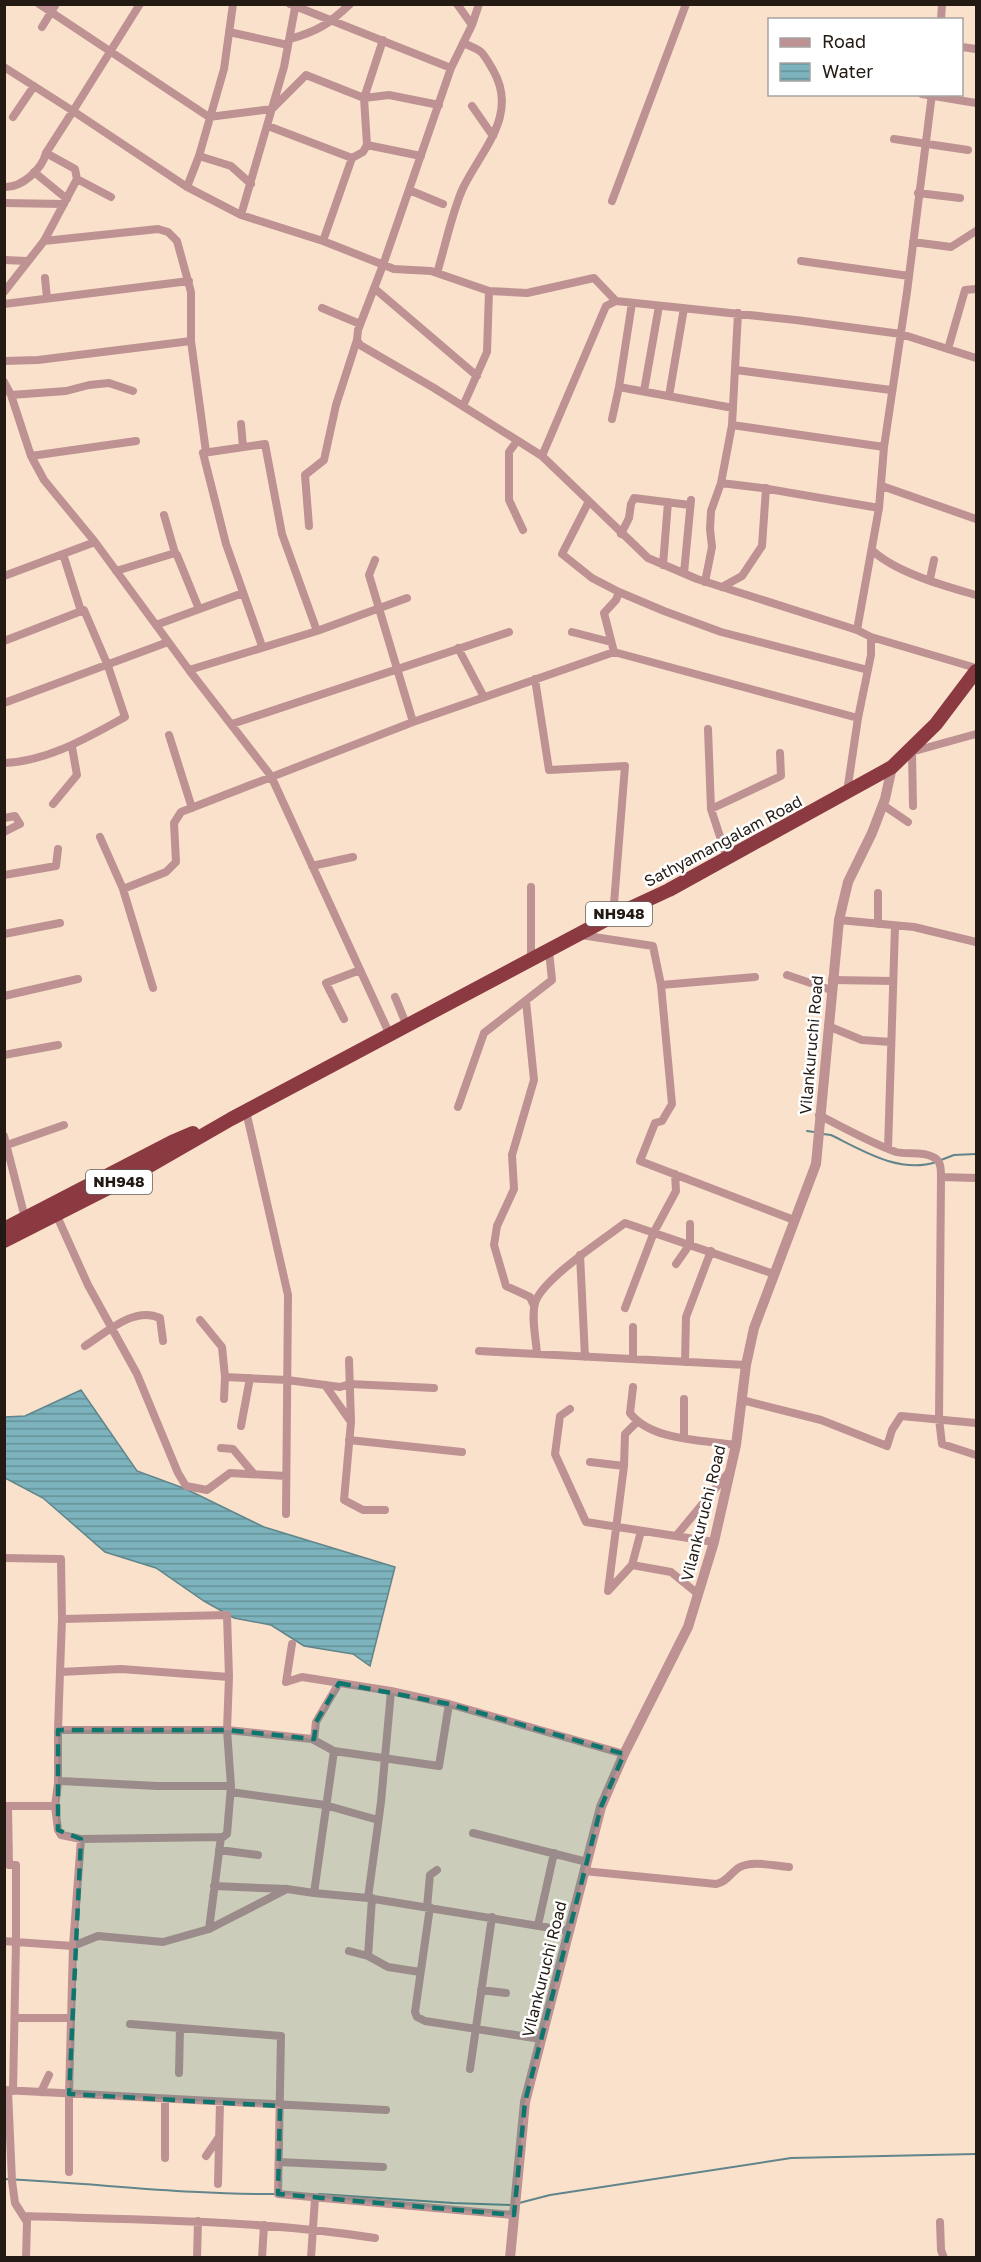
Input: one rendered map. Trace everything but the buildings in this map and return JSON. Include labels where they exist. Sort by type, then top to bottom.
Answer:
[{"type":"highway","name":"Sathyamangalam Road","points":[[4,1241],[132,1176],[231,1119],[613,916],[669,890],[892,767],[909,753],[936,724],[976,670]]},
{"type":"highway","name":"Sathyamangalam Road","points":[[4,1229],[172,1142],[231,1119]]},
{"type":"street","points":[[39,4],[209,117],[272,109],[306,75],[364,98],[388,95],[439,105]]},
{"type":"street","points":[[42,27],[56,4]]},
{"type":"street","points":[[4,188],[12,188],[34,172],[44,161],[46,153],[140,4]]},
{"type":"street","points":[[187,187],[199,156],[224,69],[233,4]]},
{"type":"street","points":[[229,32],[289,42],[313,33],[332,21],[351,4]]},
{"type":"street","points":[[456,4],[472,25]]},
{"type":"street","points":[[309,526],[305,475],[324,460],[336,405],[360,324],[383,265],[451,68],[472,25],[479,4]]},
{"type":"street","points":[[612,201],[686,4]]},
{"type":"street","points":[[241,215],[284,67],[292,6],[451,68]]},
{"type":"street","points":[[323,241],[352,158],[363,152],[367,145],[364,98],[383,40]]},
{"type":"street","points":[[437,273],[462,190],[502,116],[500,81],[482,50],[464,43]]},
{"type":"street","points":[[4,67],[187,187],[241,215],[323,241],[394,269],[431,271],[489,291],[527,293],[594,278],[616,301]]},
{"type":"street","points":[[14,117],[34,86]]},
{"type":"street","points":[[857,630],[879,508],[891,390],[909,276],[931,96]]},
{"type":"street","points":[[937,96],[976,103]]},
{"type":"street","points":[[472,106],[493,136]]},
{"type":"street","points":[[268,126],[352,158]]},
{"type":"street","points":[[894,139],[968,150]]},
{"type":"street","points":[[367,145],[421,156]]},
{"type":"street","points":[[4,292],[44,241],[77,179],[75,169],[46,153]]},
{"type":"street","points":[[199,156],[231,166],[250,184]]},
{"type":"street","points":[[34,172],[66,202]]},
{"type":"street","points":[[77,179],[111,197]]},
{"type":"street","points":[[409,190],[443,204]]},
{"type":"street","points":[[918,194],[960,198]]},
{"type":"street","points":[[4,203],[66,202]]},
{"type":"street","points":[[44,241],[158,229],[168,232],[177,241],[189,281],[192,311],[191,341],[206,452]]},
{"type":"street","points":[[913,242],[951,247],[976,231]]},
{"type":"street","points":[[4,260],[27,261]]},
{"type":"street","points":[[801,261],[909,276]]},
{"type":"street","points":[[45,278],[47,298]]},
{"type":"street","points":[[4,304],[189,281]]},
{"type":"street","points":[[374,288],[477,376]]},
{"type":"street","points":[[948,349],[965,290],[976,289]]},
{"type":"street","points":[[463,406],[487,351],[489,291]]},
{"type":"street","points":[[542,456],[606,306],[616,301],[738,313],[901,334],[976,358]]},
{"type":"street","points":[[612,419],[632,303]]},
{"type":"street","points":[[644,391],[658,306]]},
{"type":"street","points":[[322,308],[360,324]]},
{"type":"street","points":[[669,396],[684,308]]},
{"type":"street","points":[[705,582],[711,547],[711,511],[721,483],[732,425],[738,313]]},
{"type":"street","points":[[357,340],[360,345],[379,358],[415,377],[542,456],[588,503],[648,558],[722,588],[976,670]]},
{"type":"street","points":[[4,361],[38,360],[191,341]]},
{"type":"street","points":[[736,370],[891,390]]},
{"type":"street","points":[[4,382],[11,395],[31,456],[44,480],[95,542],[189,670],[271,776],[390,1035]]},
{"type":"street","points":[[11,395],[66,391],[109,382],[133,391]]},
{"type":"street","points":[[619,387],[733,408]]},
{"type":"street","points":[[241,424],[243,447]]},
{"type":"street","points":[[732,425],[884,447]]},
{"type":"street","points":[[31,456],[136,441]]},
{"type":"street","points":[[517,441],[509,452],[509,500],[523,530]]},
{"type":"street","points":[[262,646],[226,544],[202,453],[265,444],[282,534],[317,631]]},
{"type":"street","points":[[721,483],[766,488],[879,508]]},
{"type":"street","points":[[882,486],[976,519]]},
{"type":"street","points":[[722,588],[742,576],[762,546],[766,488]]},
{"type":"street","points":[[621,534],[629,518],[634,498],[691,503],[684,573]]},
{"type":"street","points":[[663,565],[668,502]]},
{"type":"street","points":[[588,503],[562,554],[592,578],[619,592],[722,632],[868,670]]},
{"type":"street","points":[[164,515],[175,554],[199,609]]},
{"type":"street","points":[[4,576],[95,542]]},
{"type":"street","points":[[873,551],[880,558],[900,568],[976,596]]},
{"type":"street","points":[[63,554],[81,611]]},
{"type":"street","points":[[116,571],[175,554]]},
{"type":"street","points":[[375,560],[369,575],[413,722]]},
{"type":"street","points":[[930,579],[934,560]]},
{"type":"street","points":[[615,651],[604,613],[616,600],[619,592]]},
{"type":"street","points":[[156,625],[243,593]]},
{"type":"street","points":[[189,670],[317,631],[407,598]]},
{"type":"street","points":[[4,641],[84,610],[108,666],[125,717],[72,747],[16,763],[4,764]]},
{"type":"street","points":[[232,724],[508,632]]},
{"type":"street","points":[[572,632],[611,642]]},
{"type":"street","points":[[847,792],[858,718],[871,655],[871,637]]},
{"type":"street","points":[[4,703],[168,642]]},
{"type":"street","points":[[458,648],[484,697]]},
{"type":"street","points":[[123,889],[166,872],[176,861],[174,823],[182,813],[192,808],[413,722],[615,651],[858,718]]},
{"type":"street","points":[[536,679],[549,770],[625,766],[613,916]]},
{"type":"street","points":[[708,729],[711,809],[727,858]]},
{"type":"street","points":[[914,806],[909,753],[976,734]]},
{"type":"street","points":[[170,735],[192,808]]},
{"type":"street","points":[[53,804],[77,775],[72,747]]},
{"type":"street","points":[[711,809],[781,776],[780,753]]},
{"type":"street","name":"Vilankuruchi Road","points":[[510,2258],[525,2102],[601,1807],[624,1754],[688,1627],[714,1542],[736,1445],[746,1365],[754,1328],[816,1164],[838,920],[848,882],[883,805],[892,767]]},
{"type":"street","points":[[883,805],[908,822]]},
{"type":"street","points":[[4,818],[15,816],[20,824],[4,832]]},
{"type":"street","points":[[100,837],[123,889],[153,988]]},
{"type":"street","points":[[4,875],[56,866],[58,849]]},
{"type":"street","points":[[312,866],[353,857]]},
{"type":"street","points":[[531,888],[531,960]]},
{"type":"street","points":[[878,893],[878,924]]},
{"type":"street","points":[[838,920],[914,927],[976,942]]},
{"type":"street","points":[[4,934],[60,923]]},
{"type":"street","points":[[888,1149],[895,926]]},
{"type":"street","points":[[580,934],[652,946],[661,985],[672,1104],[662,1121],[654,1124],[640,1161],[794,1220]]},
{"type":"street","points":[[458,1107],[484,1033],[552,980],[549,951]]},
{"type":"street","points":[[344,1019],[326,983],[360,970]]},
{"type":"street","points":[[787,975],[831,985],[893,981]]},
{"type":"street","points":[[661,985],[755,977]]},
{"type":"street","points":[[4,996],[78,979]]},
{"type":"street","points":[[395,997],[407,1026]]},
{"type":"street","points":[[526,1001],[534,1080],[513,1155],[514,1189],[497,1226],[494,1245],[506,1286],[530,1296],[534,1306],[537,1354]]},
{"type":"street","points":[[828,1026],[862,1040],[891,1042]]},
{"type":"street","points":[[4,1055],[58,1045]]},
{"type":"street","points":[[246,1111],[288,1295],[286,1514]]},
{"type":"street","points":[[819,1115],[888,1149],[899,1153],[927,1155],[937,1160],[941,1177],[939,1419],[942,1444],[976,1455]]},
{"type":"street","points":[[7,1145],[64,1125]]},
{"type":"street","points":[[4,1136],[25,1218]]},
{"type":"street","points":[[625,1308],[654,1232],[676,1191],[675,1174]]},
{"type":"street","points":[[941,1177],[976,1178]]},
{"type":"street","points":[[56,1214],[88,1285],[137,1374],[178,1473],[186,1486],[207,1490],[230,1473],[286,1476]]},
{"type":"street","points":[[534,1306],[538,1294],[580,1255],[626,1223],[774,1274]]},
{"type":"street","points":[[676,1264],[690,1244],[690,1224]]},
{"type":"street","points":[[685,1362],[686,1317],[711,1251]]},
{"type":"street","points":[[580,1255],[585,1356]]},
{"type":"street","points":[[86,1346],[132,1316],[153,1315],[160,1318],[164,1341]]},
{"type":"street","points":[[200,1320],[222,1347],[225,1377],[224,1399]]},
{"type":"street","points":[[633,1327],[633,1359]]},
{"type":"street","points":[[479,1351],[746,1365]]},
{"type":"street","points":[[349,1360],[351,1422],[344,1500],[363,1510],[385,1510]]},
{"type":"street","points":[[225,1377],[287,1380],[340,1387],[350,1384],[434,1388]]},
{"type":"street","points":[[241,1426],[250,1378]]},
{"type":"street","points":[[325,1385],[351,1422]]},
{"type":"street","points":[[633,1386],[630,1413],[637,1422],[661,1434],[736,1445]]},
{"type":"street","points":[[684,1400],[684,1438]]},
{"type":"street","points":[[742,1400],[821,1420],[886,1446],[901,1416],[976,1423]]},
{"type":"street","points":[[570,1409],[560,1416],[555,1454],[586,1522],[714,1542]]},
{"type":"street","points":[[637,1422],[625,1434],[624,1466],[608,1591],[632,1565],[641,1531]]},
{"type":"street","points":[[349,1440],[462,1452]]},
{"type":"street","points":[[221,1448],[233,1449],[254,1474]]},
{"type":"street","points":[[590,1462],[624,1466]]},
{"type":"street","points":[[676,1536],[730,1471]]},
{"type":"street","points":[[4,1558],[61,1559],[62,1619],[58,1783],[55,1806],[58,1830],[61,1835],[81,1839],[221,1837],[227,1834],[231,1789],[227,1730],[229,1677],[227,1615],[62,1619]]},
{"type":"street","points":[[632,1565],[671,1572],[698,1594]]},
{"type":"street","points":[[292,1644],[286,1682],[302,1677],[391,1691],[449,1704],[624,1754]]},
{"type":"street","points":[[60,1672],[121,1669],[229,1677]]},
{"type":"street","points":[[314,1740],[316,1722],[339,1683]]},
{"type":"street","points":[[369,1956],[370,1898],[391,1691]]},
{"type":"street","points":[[58,1731],[227,1730],[273,1733],[314,1740],[334,1751],[439,1766],[449,1704]]},
{"type":"street","points":[[315,1893],[334,1751]]},
{"type":"street","points":[[58,1783],[67,1781],[231,1789],[325,1805],[378,1820]]},
{"type":"street","points":[[26,2258],[27,2222],[15,2203],[12,2178],[9,2091],[15,2018],[16,1865],[7,1865],[6,1806],[55,1806]]},
{"type":"street","points":[[473,1833],[554,1853],[586,1867],[716,1884],[721,1883],[738,1867],[745,1865],[789,1867]]},
{"type":"street","points":[[209,1929],[221,1837]]},
{"type":"street","points":[[69,2172],[73,1946],[81,1839]]},
{"type":"street","points":[[219,1851],[258,1855]]},
{"type":"street","points":[[538,1925],[554,1853]]},
{"type":"street","points":[[437,1870],[430,1875],[415,2012],[417,2017],[425,2021],[541,2039]]},
{"type":"street","points":[[214,1886],[287,1888],[370,1898],[569,1931]]},
{"type":"street","points":[[4,1941],[73,1946],[98,1936],[163,1942],[209,1929],[287,1888]]},
{"type":"street","points":[[470,2069],[492,1917]]},
{"type":"street","points":[[349,1951],[369,1956],[388,1967],[420,1972]]},
{"type":"street","points":[[481,1990],[506,1993]]},
{"type":"street","points":[[15,2018],[71,2018]]},
{"type":"street","points":[[130,2024],[281,2036],[278,2192],[315,2198],[515,2207]]},
{"type":"street","points":[[179,2073],[180,2028]]},
{"type":"street","points":[[41,2092],[49,2075]]},
{"type":"street","points":[[9,2091],[386,2110]]},
{"type":"street","points":[[165,2099],[165,2158]]},
{"type":"street","points":[[219,2184],[220,2102]]},
{"type":"street","points":[[206,2156],[220,2137]]},
{"type":"street","points":[[279,2162],[383,2167]]},
{"type":"street","points":[[311,2258],[315,2198]]},
{"type":"street","points":[[24,2216],[264,2225],[375,2238]]},
{"type":"street","points":[[198,2221],[198,2258]]},
{"type":"street","points":[[940,2222],[941,2250],[944,2258]]},
{"type":"street","points":[[262,2258],[264,2225]]},
{"type":"highlighted area","points":[[339,1683],[449,1704],[624,1754],[601,1807],[525,2102],[514,2215],[278,2194],[280,2106],[69,2094],[81,1839],[58,1830],[58,1730],[227,1730],[314,1739],[316,1722]]},
{"type":"water","points":[[81,1390],[137,1471],[186,1489],[264,1527],[395,1567],[370,1666],[353,1654],[304,1646],[271,1625],[234,1618],[204,1601],[156,1568],[105,1552],[43,1498],[5,1478],[5,1417],[25,1416]]},
{"type":"waterway","points":[[807,1131],[814,1132]]},
{"type":"waterway","points":[[823,1134],[831,1135],[869,1154],[895,1163],[922,1165],[936,1162]]},
{"type":"waterway","points":[[941,1160],[954,1155],[976,1154]]},
{"type":"waterway","points":[[519,2203],[550,2195],[791,2158],[976,2154]]},
{"type":"waterway","points":[[4,2179],[209,2193],[277,2194]]},
{"type":"waterway","points":[[319,2194],[511,2205]]}]
